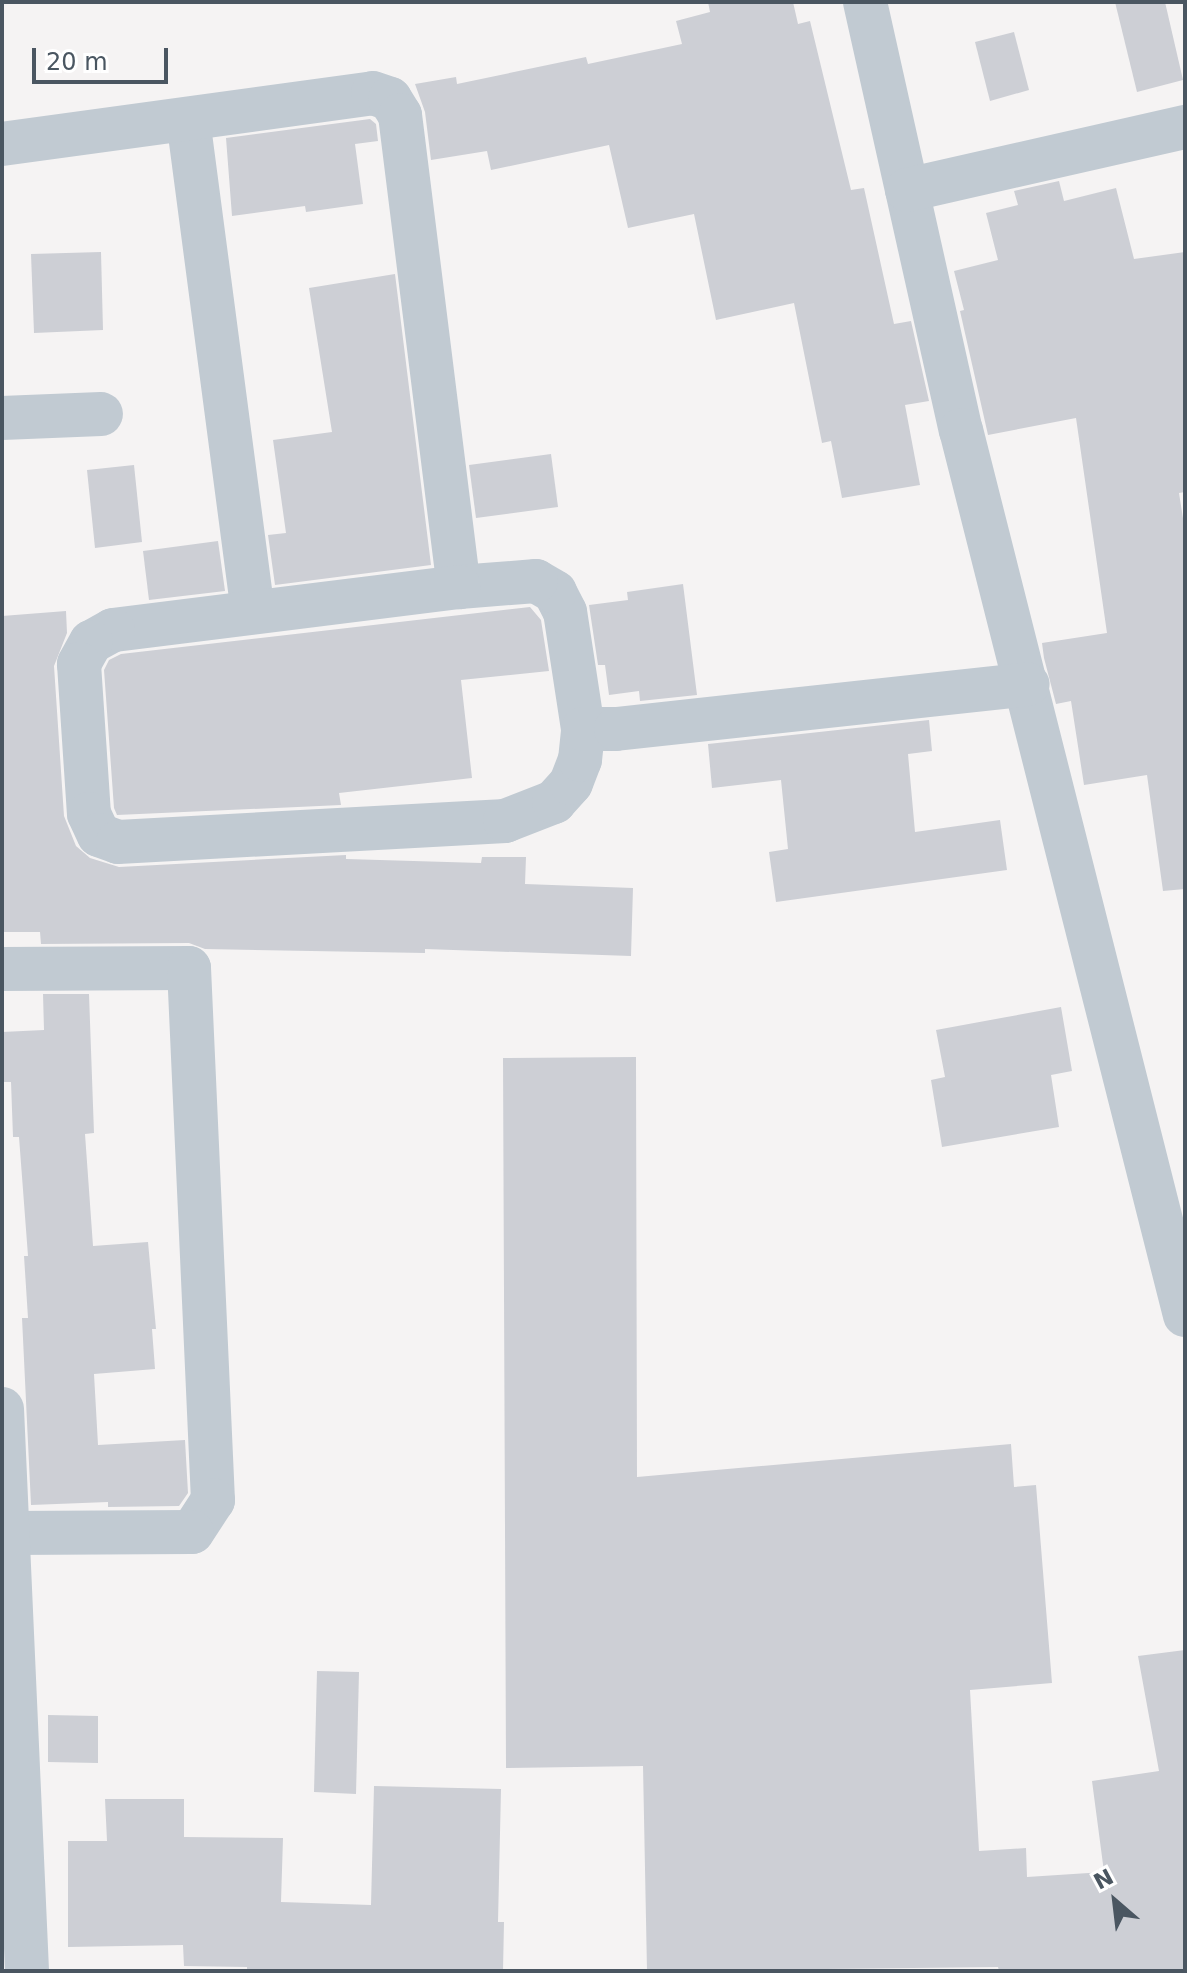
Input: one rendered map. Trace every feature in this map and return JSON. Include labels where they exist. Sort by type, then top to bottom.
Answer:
[{"type":"street","points":[[865,2],[961,430],[1028,684],[1185,1315]]},
{"type":"street","points":[[2,144],[373,93],[390,99],[397,106],[459,587]]},
{"type":"street","points":[[188,119],[253,612]]},
{"type":"street","points":[[907,190],[1185,127]]},
{"type":"street","points":[[2,418],[101,414]]},
{"type":"street","points":[[536,581],[555,592],[565,612],[583,729],[580,760],[571,783],[554,802],[505,821],[118,842],[99,835],[89,814],[79,664],[83,652],[91,642],[113,630],[253,612],[459,587],[536,581]]},
{"type":"street","points":[[583,729],[616,729],[1028,684]]},
{"type":"street","points":[[2,969],[189,968],[213,1500],[192,1532],[9,1533]]},
{"type":"street","points":[[2,1409],[27,1971]]},
{"type":"building","points":[[708,2],[793,2],[798,24],[810,21],[851,190],[864,188],[894,324],[911,321],[929,401],[905,405],[920,485],[842,498],[831,441],[822,443],[794,303],[716,320],[694,214],[628,228],[609,145],[491,170],[487,151],[431,160],[425,112],[415,84],[456,77],[457,84],[586,57],[588,64],[682,44],[676,21],[710,12]]},
{"type":"building","points":[[1115,2],[1165,2],[1183,80],[1137,92]]},
{"type":"building","points":[[1014,32],[1029,90],[990,101],[975,42]]},
{"type":"building","points":[[370,119],[376,124],[378,141],[355,144],[363,204],[306,212],[305,206],[232,216],[226,138]]},
{"type":"building","points":[[1059,181],[1064,201],[1116,188],[1134,259],[1185,252],[1185,492],[1179,493],[1185,531],[1185,889],[1163,891],[1147,775],[1084,785],[1071,701],[1056,704],[1044,658],[1042,643],[1107,633],[1076,418],[988,435],[960,311],[964,310],[954,271],[998,260],[986,213],[1018,205],[1014,191]]},
{"type":"building","points":[[101,252],[103,330],[34,333],[31,254]]},
{"type":"building","points":[[395,274],[431,565],[275,585],[268,535],[286,533],[273,440],[332,432],[309,288]]},
{"type":"building","points":[[551,454],[558,507],[476,518],[469,465]]},
{"type":"building","points":[[134,465],[142,542],[95,548],[87,470]]},
{"type":"building","points":[[218,541],[225,591],[149,600],[143,551]]},
{"type":"building","points":[[683,584],[697,695],[640,701],[639,691],[609,695],[605,665],[598,665],[589,605],[628,600],[627,592]]},
{"type":"building","points":[[530,607],[541,620],[549,671],[461,680],[472,778],[339,793],[341,805],[117,815],[104,670],[109,660],[121,654]]},
{"type":"building","points":[[66,611],[67,633],[54,666],[64,816],[76,846],[90,858],[119,867],[346,855],[346,859],[481,863],[482,857],[526,857],[525,884],[633,888],[631,956],[425,949],[425,953],[205,949],[189,943],[41,944],[40,932],[2,932],[2,616]]},
{"type":"building","points":[[929,720],[932,751],[908,754],[915,832],[1000,820],[1007,870],[776,902],[769,852],[788,849],[781,780],[712,788],[708,744]]},
{"type":"building","points":[[43,994],[89,994],[94,1133],[85,1134],[93,1246],[148,1242],[156,1329],[152,1329],[155,1369],[94,1374],[98,1445],[185,1440],[188,1493],[179,1506],[108,1507],[108,1502],[31,1505],[22,1318],[28,1318],[24,1256],[28,1256],[19,1137],[13,1137],[11,1082],[2,1082],[2,1032],[44,1030]]},
{"type":"building","points":[[1061,1007],[1072,1071],[1051,1075],[1059,1127],[942,1147],[931,1080],[945,1077],[936,1030]]},
{"type":"building","points":[[636,1057],[637,1477],[1011,1444],[1014,1487],[1036,1485],[1052,1683],[970,1690],[979,1851],[1026,1848],[1027,1877],[1104,1872],[1092,1781],[1159,1771],[1138,1656],[1185,1650],[1185,1971],[999,1971],[998,1967],[647,1971],[643,1766],[506,1768],[503,1058]]},
{"type":"building","points":[[317,1671],[359,1672],[356,1794],[314,1792]]},
{"type":"building","points":[[48,1715],[98,1716],[98,1763],[48,1762]]},
{"type":"building","points":[[374,1786],[501,1789],[498,1922],[504,1922],[503,1971],[247,1971],[247,1967],[184,1966],[183,1945],[68,1947],[68,1841],[107,1841],[105,1799],[184,1799],[184,1837],[283,1838],[281,1902],[371,1905]]}]
